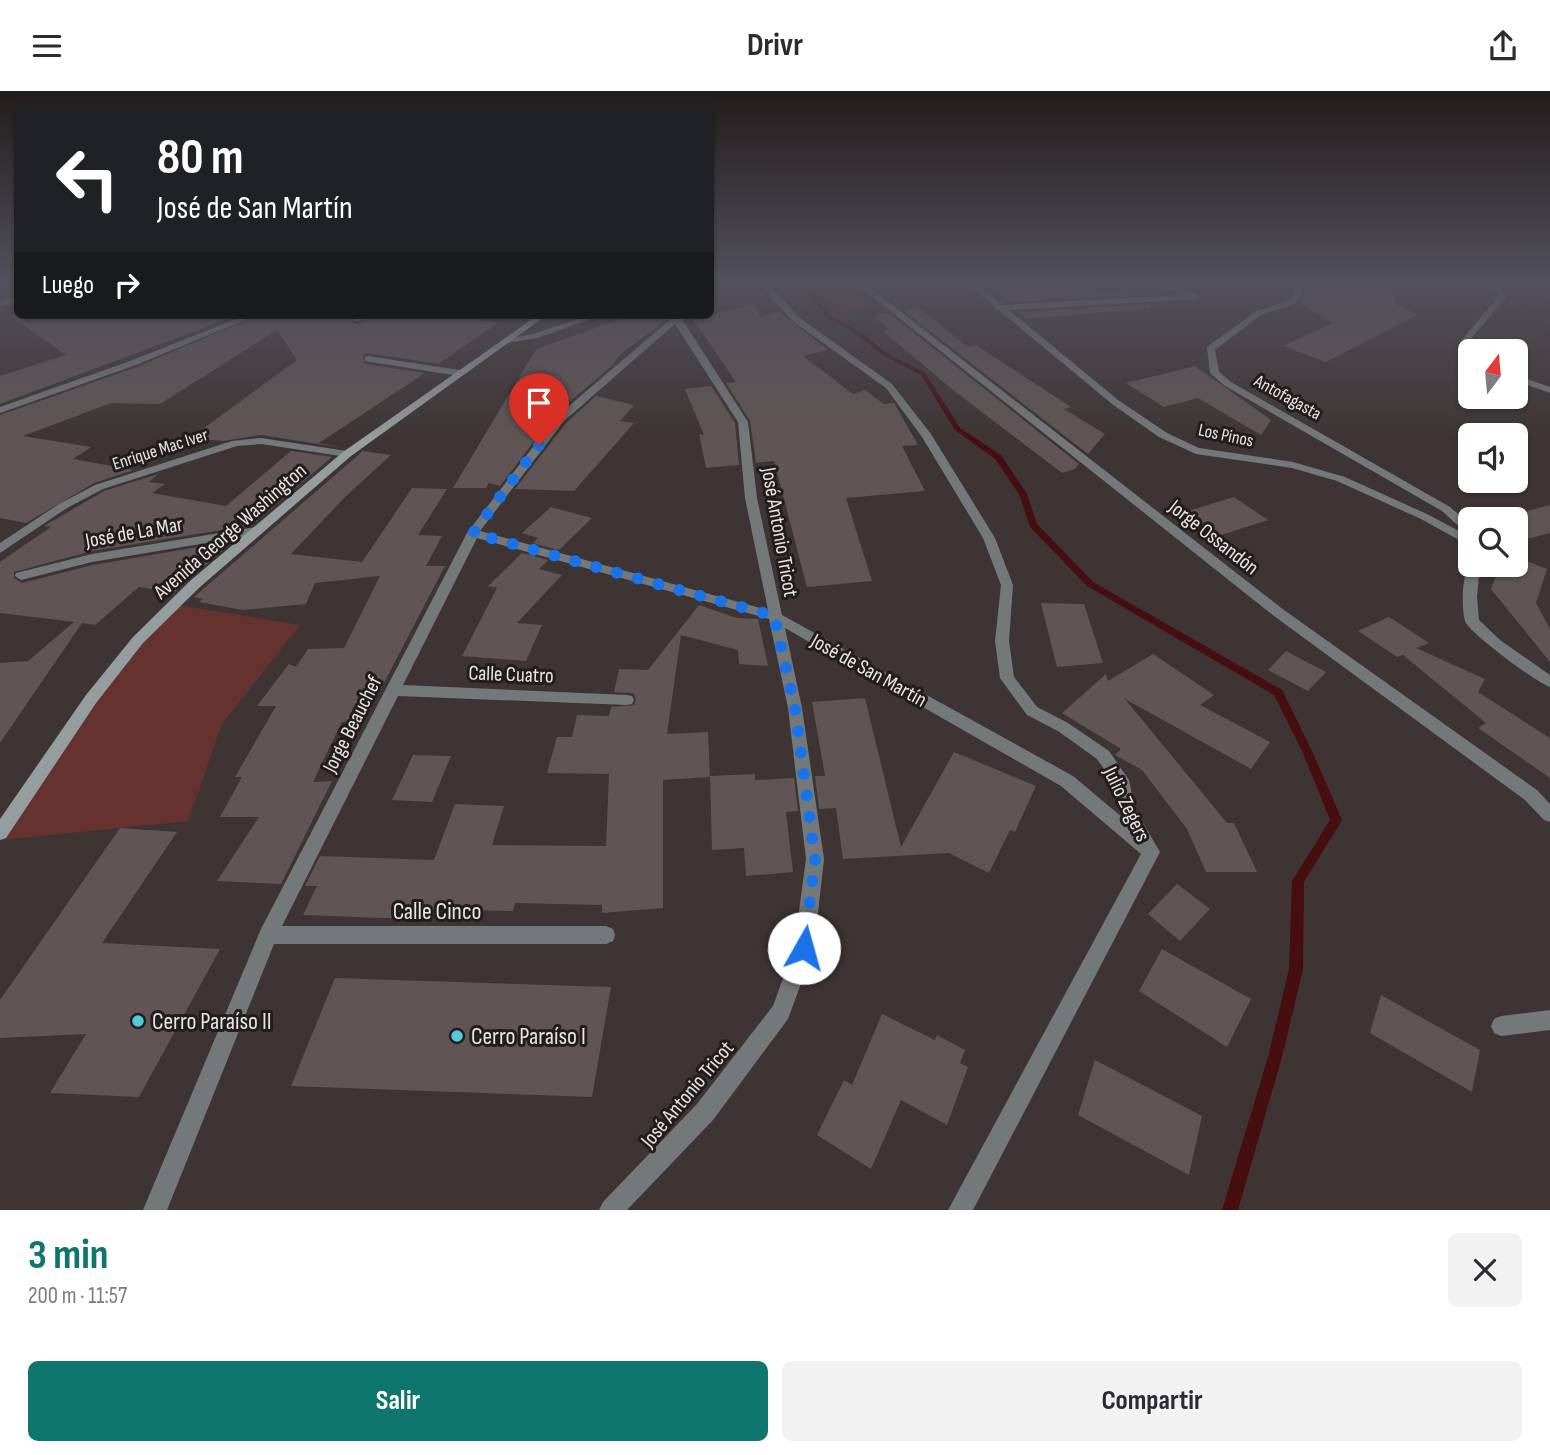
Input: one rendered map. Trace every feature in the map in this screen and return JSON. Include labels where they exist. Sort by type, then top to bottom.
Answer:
[{"type":"main road","name":"Avenida George Washington","points":[[0,833],[47,760],[138,640],[195,584],[347,454],[513,335]]},
{"type":"street","points":[[0,410],[202,335]]},
{"type":"street","points":[[506,340],[533,335]]},
{"type":"street","name":"Jorge Beauchef","points":[[155,1210],[268,935],[473,533],[560,419],[654,335]]},
{"type":"street","name":"José Antonio Tricot","points":[[611,1210],[705,1112],[781,1012],[804,948],[815,859],[795,708],[751,498],[743,422],[687,335]]},
{"type":"street","name":"Julio Zegers","points":[[818,335],[889,386],[926,436],[989,538],[1007,585],[1002,641],[1007,678],[1032,711],[1063,727],[1103,755],[1121,781],[1127,810],[1151,852],[960,1210]]},
{"type":"street","name":"Jorge Ossandón","points":[[925,335],[1279,613],[1531,795],[1550,815]]},
{"type":"street","name":"Los Pinos","points":[[1032,335],[1163,435],[1196,451],[1293,465],[1341,479],[1425,517],[1458,536]]},
{"type":"street","name":"Antofagasta","points":[[1230,335],[1210,349],[1214,373],[1228,384],[1332,441],[1446,509],[1458,520]]},
{"type":"street","points":[[368,359],[458,373]]},
{"type":"street","points":[[1528,382],[1550,390]]},
{"type":"street","name":"Enrique Mac Iver","points":[[0,549],[63,506],[99,487],[236,443],[261,441],[347,454]]},
{"type":"street","name":"José de La Mar","points":[[21,576],[92,558],[256,531]]},
{"type":"street","name":"José de San Martín","points":[[473,533],[774,616],[1067,781],[1151,852]]},
{"type":"street","points":[[1472,577],[1470,597],[1472,622],[1495,643],[1550,682]]},
{"type":"street","name":"Calle Cuatro","points":[[392,690],[627,700]]},
{"type":"street","name":"Calle Cinco","points":[[268,935],[606,935]]},
{"type":"street","points":[[1501,1026],[1550,1020]]},
{"type":"shaded area","points":[[171,604],[300,625],[222,724],[188,821],[0,840],[0,831],[50,756]]},
{"type":"building","points":[[38,335],[185,335],[0,404],[0,376],[66,355]]},
{"type":"building","points":[[212,335],[269,335],[160,404],[111,403],[23,436],[91,447],[73,459],[134,470],[94,483],[26,523],[0,518],[0,415],[137,367]]},
{"type":"building","points":[[280,335],[480,335],[438,364],[368,353],[363,355],[365,364],[425,373],[319,443],[344,448],[261,435],[223,441],[190,438],[297,360]]},
{"type":"building","points":[[575,335],[646,335],[618,356],[614,364],[554,415],[500,486],[489,483],[486,488],[453,488],[536,349]]},
{"type":"building","points":[[704,335],[809,335],[828,350],[803,356],[853,394],[865,390],[884,404],[894,403],[918,445],[902,446],[925,491],[846,498],[872,581],[807,587],[774,461],[756,463],[750,421],[726,383],[736,382]]},
{"type":"building","points":[[888,335],[917,335],[1079,464],[1075,469],[1062,473],[953,390]]},
{"type":"building","points":[[935,335],[953,335],[968,347],[976,345],[1071,407],[1064,409],[1105,434],[1088,454]]},
{"type":"building","points":[[1306,335],[1378,335],[1326,362],[1283,346]]},
{"type":"building","points":[[1195,366],[1271,420],[1261,435],[1198,398],[1164,407],[1126,383]]},
{"type":"building","points":[[711,386],[735,423],[739,465],[706,468],[699,434],[704,435],[685,389]]},
{"type":"building","points":[[596,396],[634,405],[620,421],[634,423],[574,491],[515,489],[566,423]]},
{"type":"building","points":[[291,451],[332,457],[252,525],[92,551],[14,572],[14,578],[22,583],[93,565],[233,541],[174,593],[139,587],[95,625],[82,623],[0,743],[0,663],[28,661],[74,622],[0,613],[0,562],[51,527],[44,526],[104,491],[158,474],[149,482],[165,484],[152,493],[226,506]]},
{"type":"building","points":[[363,451],[391,455],[346,496],[291,554],[362,562],[412,488],[447,489],[418,535],[442,536],[426,566],[445,566],[363,723],[342,722],[313,782],[332,781],[281,884],[217,881],[259,817],[220,817],[242,777],[235,777],[276,706],[257,706],[289,664],[296,667],[308,649],[344,648],[380,576],[315,583],[306,604],[243,610],[199,602],[203,599],[194,597]]},
{"type":"building","points":[[1234,497],[1268,520],[1215,537],[1182,513]]},
{"type":"building","points":[[1550,505],[1550,533],[1528,539],[1528,511]]},
{"type":"building","points":[[551,507],[592,518],[559,550],[533,543],[538,538],[522,533]]},
{"type":"building","points":[[522,553],[548,560],[539,569],[562,575],[517,623],[542,625],[526,661],[462,656],[497,588],[488,586]]},
{"type":"building","points":[[1528,562],[1547,569],[1536,603],[1550,629],[1550,662],[1491,589],[1496,577],[1528,577]]},
{"type":"building","points":[[1041,603],[1084,604],[1103,663],[1057,667]]},
{"type":"building","points":[[699,605],[737,618],[758,619],[768,666],[739,664],[738,650],[681,635],[667,734],[708,732],[710,777],[663,780],[663,908],[602,913],[602,905],[515,903],[513,911],[471,910],[470,915],[414,913],[412,919],[303,915],[317,886],[305,886],[320,856],[434,860],[455,804],[504,806],[492,845],[606,846],[609,774],[547,773],[557,737],[572,737],[577,715],[609,716],[611,707],[634,705],[636,699],[633,693],[614,692],[619,669],[648,670]]},
{"type":"building","points":[[1389,617],[1429,643],[1416,648],[1485,679],[1478,692],[1550,738],[1550,778],[1478,728],[1486,723],[1403,655],[1397,657],[1358,631]]},
{"type":"building","points":[[1286,651],[1326,672],[1308,691],[1268,670]]},
{"type":"building","points":[[1153,654],[1214,695],[1200,705],[1270,742],[1251,769],[1125,699],[1227,823],[1234,823],[1257,872],[1206,872],[1187,829],[1142,770],[1115,755],[1121,749],[1062,713],[1106,674],[1108,681]]},
{"type":"building","points":[[865,698],[901,847],[954,752],[1036,786],[1015,832],[1010,830],[989,873],[949,853],[843,859],[836,808],[819,809],[815,776],[825,776],[812,702]]},
{"type":"building","points":[[413,755],[451,756],[432,802],[392,800]]},
{"type":"building","points":[[755,774],[755,780],[794,778],[798,811],[786,812],[793,872],[746,876],[744,848],[712,850],[710,776]]},
{"type":"building","points":[[120,828],[177,832],[102,943],[220,949],[139,1097],[50,1093],[86,1034],[0,1038],[0,1000]]},
{"type":"building","points":[[1177,884],[1210,909],[1180,941],[1148,914]]},
{"type":"building","points":[[1162,949],[1251,999],[1227,1047],[1139,991]]},
{"type":"building","name":"Cerro Paraíso I","points":[[335,978],[611,987],[592,1097],[291,1086]]},
{"type":"building","points":[[1381,995],[1480,1050],[1472,1092],[1370,1033]]},
{"type":"building","points":[[882,1014],[935,1040],[937,1035],[965,1050],[960,1063],[968,1067],[947,1125],[901,1100],[871,1169],[817,1135],[844,1080],[852,1085]]},
{"type":"building","points":[[1095,1060],[1202,1116],[1189,1175],[1078,1115]]},
{"type":"waterway","points":[[861,335],[883,353],[923,374],[957,429],[998,457],[1023,494],[1033,525],[1090,584],[1278,693],[1308,753],[1336,820],[1298,881],[1296,969],[1275,1057],[1230,1210]]},
{"type":"place","name":"Cerro Paraíso II","points":[[138,1021]]},
{"type":"place","name":"Cerro Paraíso I","points":[[457,1036]]},
{"type":"route","points":[[539,445],[473,533],[774,616],[795,708],[815,859],[804,948]]}]
